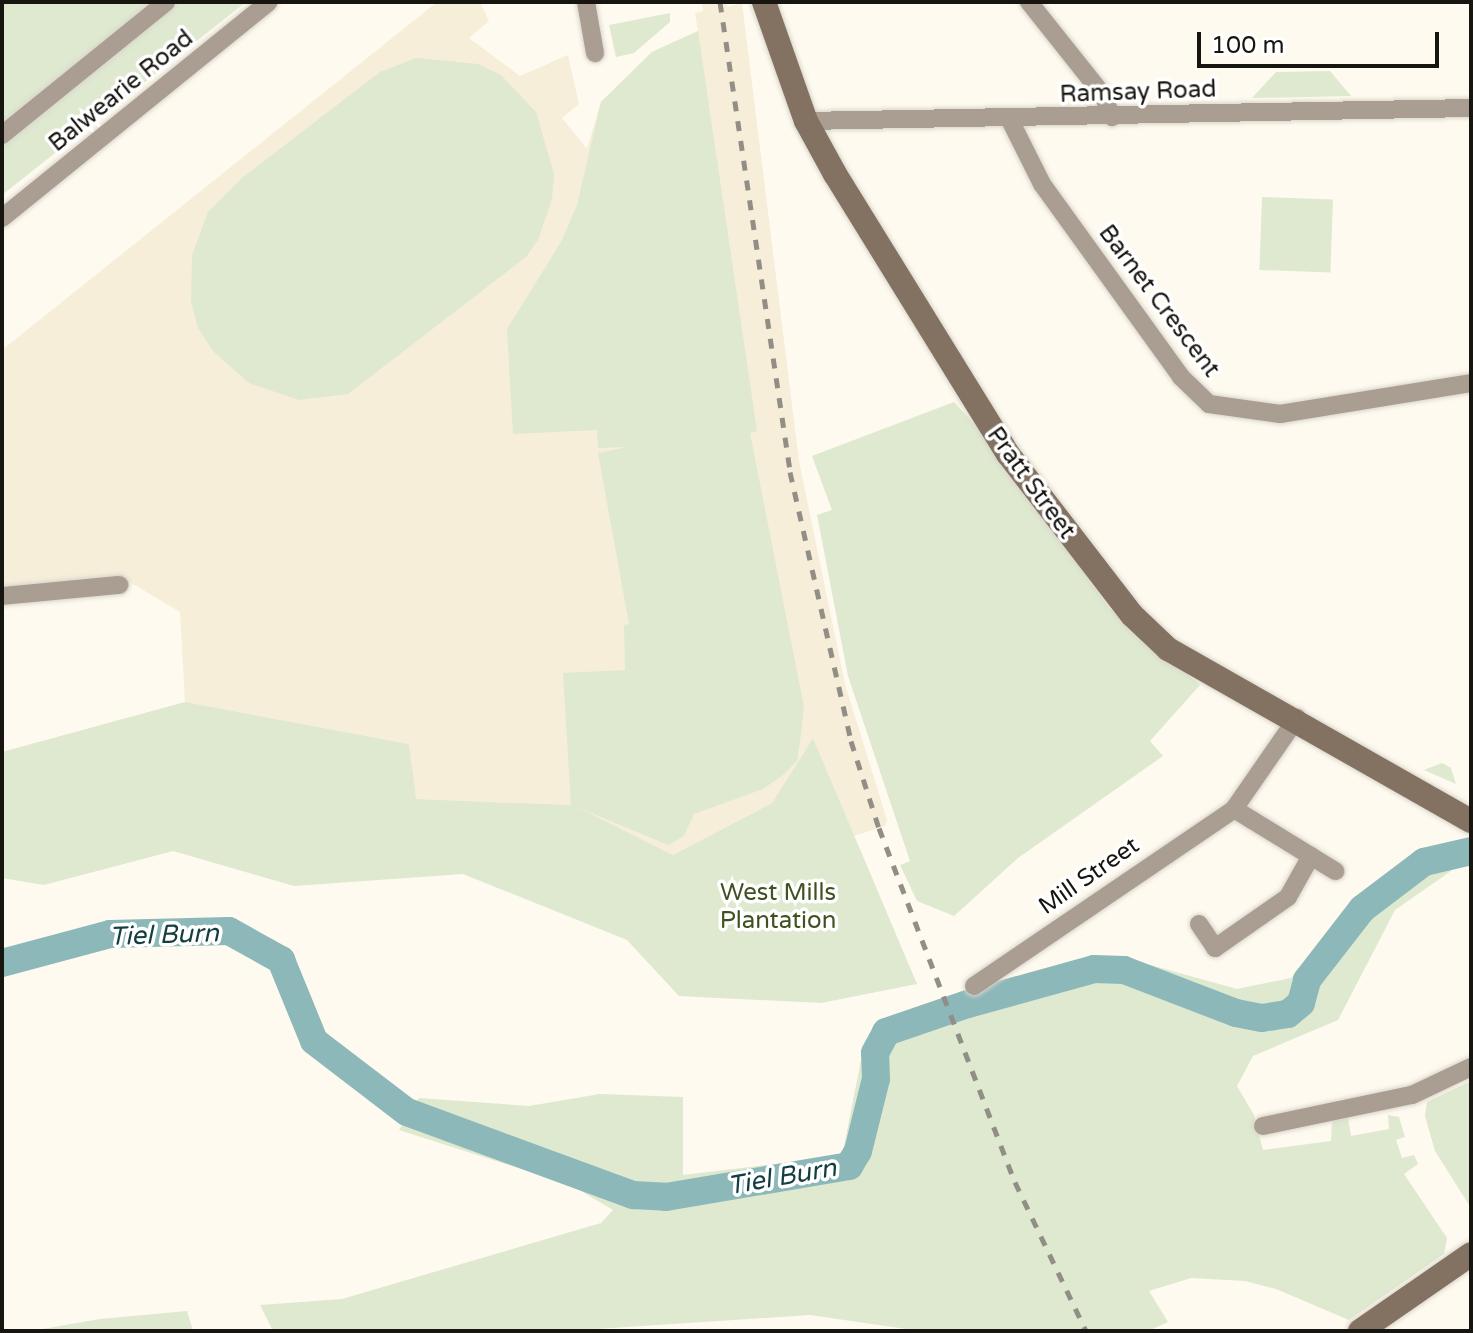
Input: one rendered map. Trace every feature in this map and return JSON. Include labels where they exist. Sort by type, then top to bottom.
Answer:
[{"type":"main road","name":"Pratt Street","points":[[764,2],[806,121],[960,379],[1087,561],[1168,649],[1468,812]]},
{"type":"main road","points":[[1371,1328],[1471,1254]]},
{"type":"street","points":[[2,135],[166,2]]},
{"type":"street","name":"Balwearie Road","points":[[2,218],[269,2]]},
{"type":"street","points":[[586,2],[595,53]]},
{"type":"street","points":[[1029,2],[1103,95],[1112,117]]},
{"type":"street","name":"Ramsay Road","points":[[806,121],[1010,120],[1471,108]]},
{"type":"street","name":"Barnet Crescent","points":[[1010,120],[1049,194],[1181,377],[1209,404],[1280,414],[1471,383]]},
{"type":"street","points":[[2,596],[119,585]]},
{"type":"street","name":"Mill Street","points":[[974,986],[1234,809],[1297,718]]},
{"type":"street","points":[[1234,809],[1335,871]]},
{"type":"street","points":[[1199,924],[1215,948],[1288,897],[1311,856]]},
{"type":"street","points":[[1263,1126],[1412,1095],[1471,1067]]},
{"type":"shaded area","points":[[437,2],[480,2],[489,21],[469,38],[520,76],[568,55],[579,104],[562,118],[587,149],[601,102],[652,52],[698,31],[695,13],[703,11],[702,2],[726,2],[727,7],[742,3],[799,461],[845,684],[887,820],[885,826],[854,836],[813,738],[772,803],[673,855],[572,805],[415,799],[409,744],[185,702],[180,612],[121,577],[2,587],[2,350]]},
{"type":"green space","points":[[2,2],[246,2],[2,195]]},
{"type":"green space","points":[[670,13],[670,22],[634,53],[616,57],[609,25]]},
{"type":"green space","name":"West Mills Plantation","points":[[698,31],[757,431],[750,433],[804,707],[797,761],[763,789],[694,814],[684,836],[668,845],[577,807],[673,855],[772,803],[813,738],[917,984],[821,1003],[679,996],[627,940],[463,874],[294,886],[173,851],[44,885],[2,878],[2,752],[185,702],[409,744],[416,799],[571,805],[563,673],[625,670],[624,625],[629,624],[598,453],[628,447],[598,448],[597,430],[513,434],[507,329],[561,242],[577,205],[601,102],[652,52]]},
{"type":"green space","points":[[416,58],[478,64],[501,75],[536,112],[554,174],[552,199],[538,240],[526,257],[348,394],[299,400],[249,383],[213,351],[198,328],[191,302],[192,255],[208,212],[242,178],[380,72]]},
{"type":"green space","points":[[1330,71],[1351,96],[1252,98],[1276,72]]},
{"type":"green space","points":[[1262,197],[1333,199],[1330,272],[1259,270]]},
{"type":"green space","points":[[954,402],[981,431],[1110,609],[1200,685],[1150,741],[1163,756],[1018,858],[954,916],[917,901],[900,865],[910,861],[848,676],[817,515],[832,510],[812,456]]},
{"type":"green space","points":[[1442,763],[1451,768],[1456,784],[1424,770]]},
{"type":"green space","points":[[1450,844],[1451,871],[1395,910],[1338,1020],[1253,1056],[1237,1086],[1254,1115],[1263,1150],[1331,1141],[1332,1121],[1348,1118],[1351,1136],[1389,1129],[1388,1115],[1399,1117],[1405,1137],[1396,1140],[1402,1158],[1414,1155],[1418,1164],[1404,1174],[1447,1238],[1444,1254],[1349,1320],[1276,1289],[1245,1281],[1191,1278],[1149,1291],[1168,1322],[1148,1331],[920,1331],[810,1315],[566,1331],[273,1331],[260,1305],[342,1299],[601,1223],[613,1210],[571,1185],[399,1130],[419,1098],[529,1106],[600,1094],[683,1097],[683,1175],[842,1156],[865,1040],[886,1027],[1078,964],[1129,959],[1237,989],[1291,978],[1374,885]]},
{"type":"green space","points":[[1471,1081],[1471,1208],[1435,1151],[1425,1116],[1427,1102]]},
{"type":"green space","points":[[187,1311],[193,1331],[31,1331],[100,1319]]},
{"type":"waterway","name":"Tiel Burn","points":[[2,963],[110,934],[229,931],[281,960],[314,1041],[407,1112],[633,1195],[666,1197],[849,1166],[858,1151],[876,1079],[875,1053],[886,1032],[968,1004],[1094,969],[1124,970],[1236,1013],[1262,1018],[1288,1014],[1301,1003],[1307,980],[1362,909],[1424,862],[1471,851]]},
{"type":"railway","points":[[720,2],[790,472],[851,741],[879,828],[1015,1182],[1086,1331]]}]
